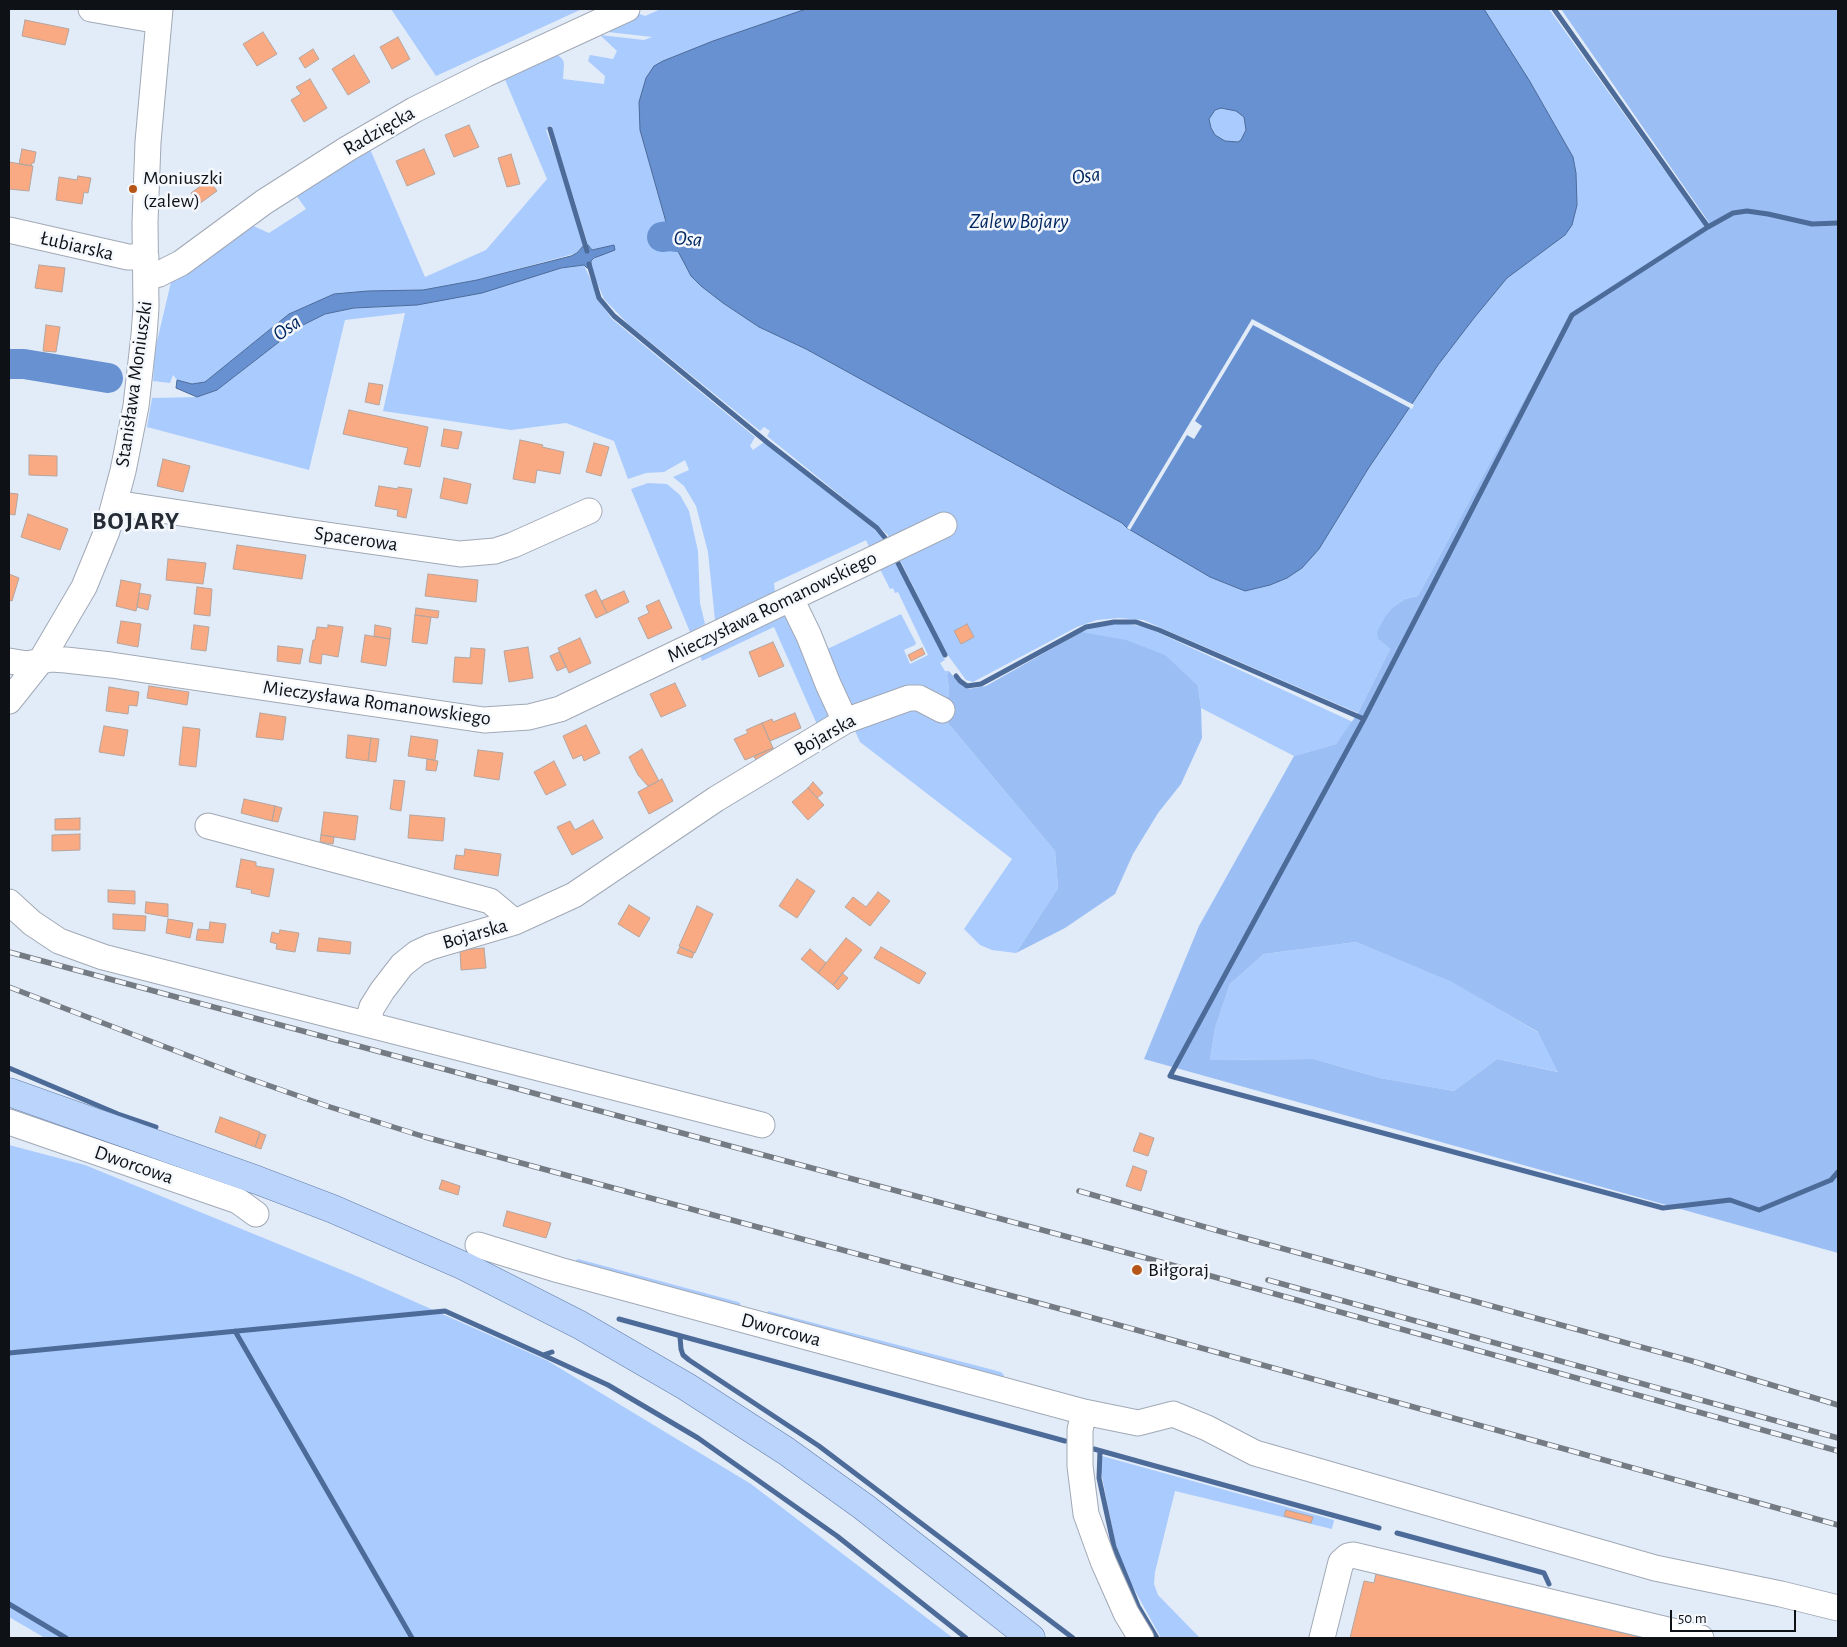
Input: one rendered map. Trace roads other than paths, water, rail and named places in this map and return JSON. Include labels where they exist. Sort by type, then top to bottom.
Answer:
[{"type":"main road","points":[[9,1092],[249,1177],[333,1209],[434,1252],[565,1317],[687,1387],[786,1451],[864,1507],[1031,1638]]},
{"type":"street","points":[[91,9],[160,15]]},
{"type":"street","name":"Radzięcka","points":[[146,267],[159,274],[181,263],[272,197],[347,149],[414,110],[521,57],[627,9]]},
{"type":"street","name":"Stanisława Moniuszki","points":[[9,700],[40,662],[84,587],[107,531],[115,503],[136,406],[144,335],[148,142],[160,15]]},
{"type":"street","name":"Łubiarska","points":[[9,230],[128,257],[146,267]]},
{"type":"street","name":"Spacerowa","points":[[115,503],[460,554],[495,551],[589,510]]},
{"type":"street","name":"Mieczysława Romanowskiego","points":[[9,661],[27,664],[51,660],[66,660],[111,665],[484,720],[541,715],[560,709],[944,525]]},
{"type":"street","points":[[791,599],[845,721]]},
{"type":"street","name":"Bojarska","points":[[367,1024],[372,1007],[382,991],[402,965],[417,953],[430,947],[515,922],[574,895],[716,799],[845,721],[909,698],[919,698],[942,710]]},
{"type":"street","points":[[208,826],[490,901],[515,922]]},
{"type":"street","points":[[9,902],[32,923],[59,941],[88,952],[762,1125]]},
{"type":"street","name":"Dworcowa","points":[[9,1122],[238,1201],[256,1214]]},
{"type":"street","name":"Dworcowa","points":[[478,1245],[568,1272],[1084,1412],[1138,1423],[1173,1414],[1207,1428],[1255,1453],[1655,1568],[1781,1594],[1838,1608]]},
{"type":"street","points":[[1084,1412],[1080,1430],[1080,1466],[1086,1514],[1103,1561],[1126,1613],[1141,1638]]},
{"type":"street","points":[[1322,1638],[1341,1562],[1344,1558],[1353,1555],[1701,1638]]},
{"type":"water","name":"Zalew Bojary","points":[[806,9],[1484,9],[1529,80],[1573,157],[1576,173],[1577,205],[1572,225],[1565,235],[1507,278],[1438,365],[1368,469],[1319,549],[1302,568],[1287,578],[1270,585],[1245,591],[1210,577],[1127,528],[1122,523],[806,349],[759,327],[723,303],[691,276],[670,236],[640,130],[639,102],[646,78],[654,66],[713,41]],"holes":[[[1221,108],[1236,111],[1244,117],[1246,130],[1238,142],[1225,141],[1215,135],[1209,119],[1215,110]]]},
{"type":"water","points":[[584,245],[588,245],[592,250],[614,245],[615,250],[594,258],[591,261],[591,268],[587,268],[584,265],[561,268],[482,293],[417,305],[354,308],[325,314],[297,328],[217,390],[197,397],[176,388],[177,380],[192,384],[205,382],[289,314],[334,294],[423,290],[477,280],[571,256],[577,253]]},
{"type":"waterway","points":[[1554,9],[1708,227],[1572,315],[1364,719],[1170,1076],[1663,1208],[1730,1200],[1759,1210],[1831,1180],[1838,1172]]},
{"type":"waterway","points":[[550,129],[587,251]]},
{"type":"waterway","points":[[1708,227],[1733,213],[1747,211],[1812,224],[1838,223]]},
{"type":"waterway","name":"Osa","points":[[662,237],[670,236],[710,241]]},
{"type":"waterway","points":[[589,264],[599,298],[614,316],[768,443],[877,528],[886,539]]},
{"type":"waterway","name":"Osa","points":[[9,364],[24,364],[108,378]]},
{"type":"waterway","points":[[896,559],[945,655]]},
{"type":"waterway","points":[[956,676],[967,686],[981,684],[1086,627],[1114,622],[1136,622],[1159,630],[1364,719]]},
{"type":"waterway","points":[[9,1068],[118,1114],[156,1127]]},
{"type":"waterway","points":[[9,1353],[445,1311],[543,1355],[552,1352]]},
{"type":"waterway","points":[[619,1319],[1065,1441]]},
{"type":"waterway","points":[[235,1331],[412,1638]]},
{"type":"waterway","points":[[680,1337],[683,1355],[689,1360],[819,1446],[1073,1638]]},
{"type":"waterway","points":[[543,1355],[608,1385],[698,1438],[837,1536],[966,1638]]},
{"type":"waterway","points":[[1094,1449],[1379,1528]]},
{"type":"waterway","points":[[1100,1451],[1099,1478],[1114,1547],[1138,1606],[1157,1638]]},
{"type":"waterway","points":[[1397,1533],[1544,1573],[1549,1584]]},
{"type":"waterway","points":[[9,1604],[66,1638]]},
{"type":"railway","points":[[9,952],[1150,1259],[1838,1451]]},
{"type":"railway","points":[[9,987],[236,1074],[327,1106],[425,1137],[1079,1314],[1838,1525]]},
{"type":"railway","points":[[1079,1191],[1692,1361],[1838,1405]]},
{"type":"railway","points":[[1268,1280],[1838,1438]]},
{"type":"place","name":"Moniuszki (zalew)","points":[[133,189]]},
{"type":"place","name":"Biłgoraj","points":[[1137,1270]]},
{"type":"district","name":"BOJARY","points":[[136,521]]}]
